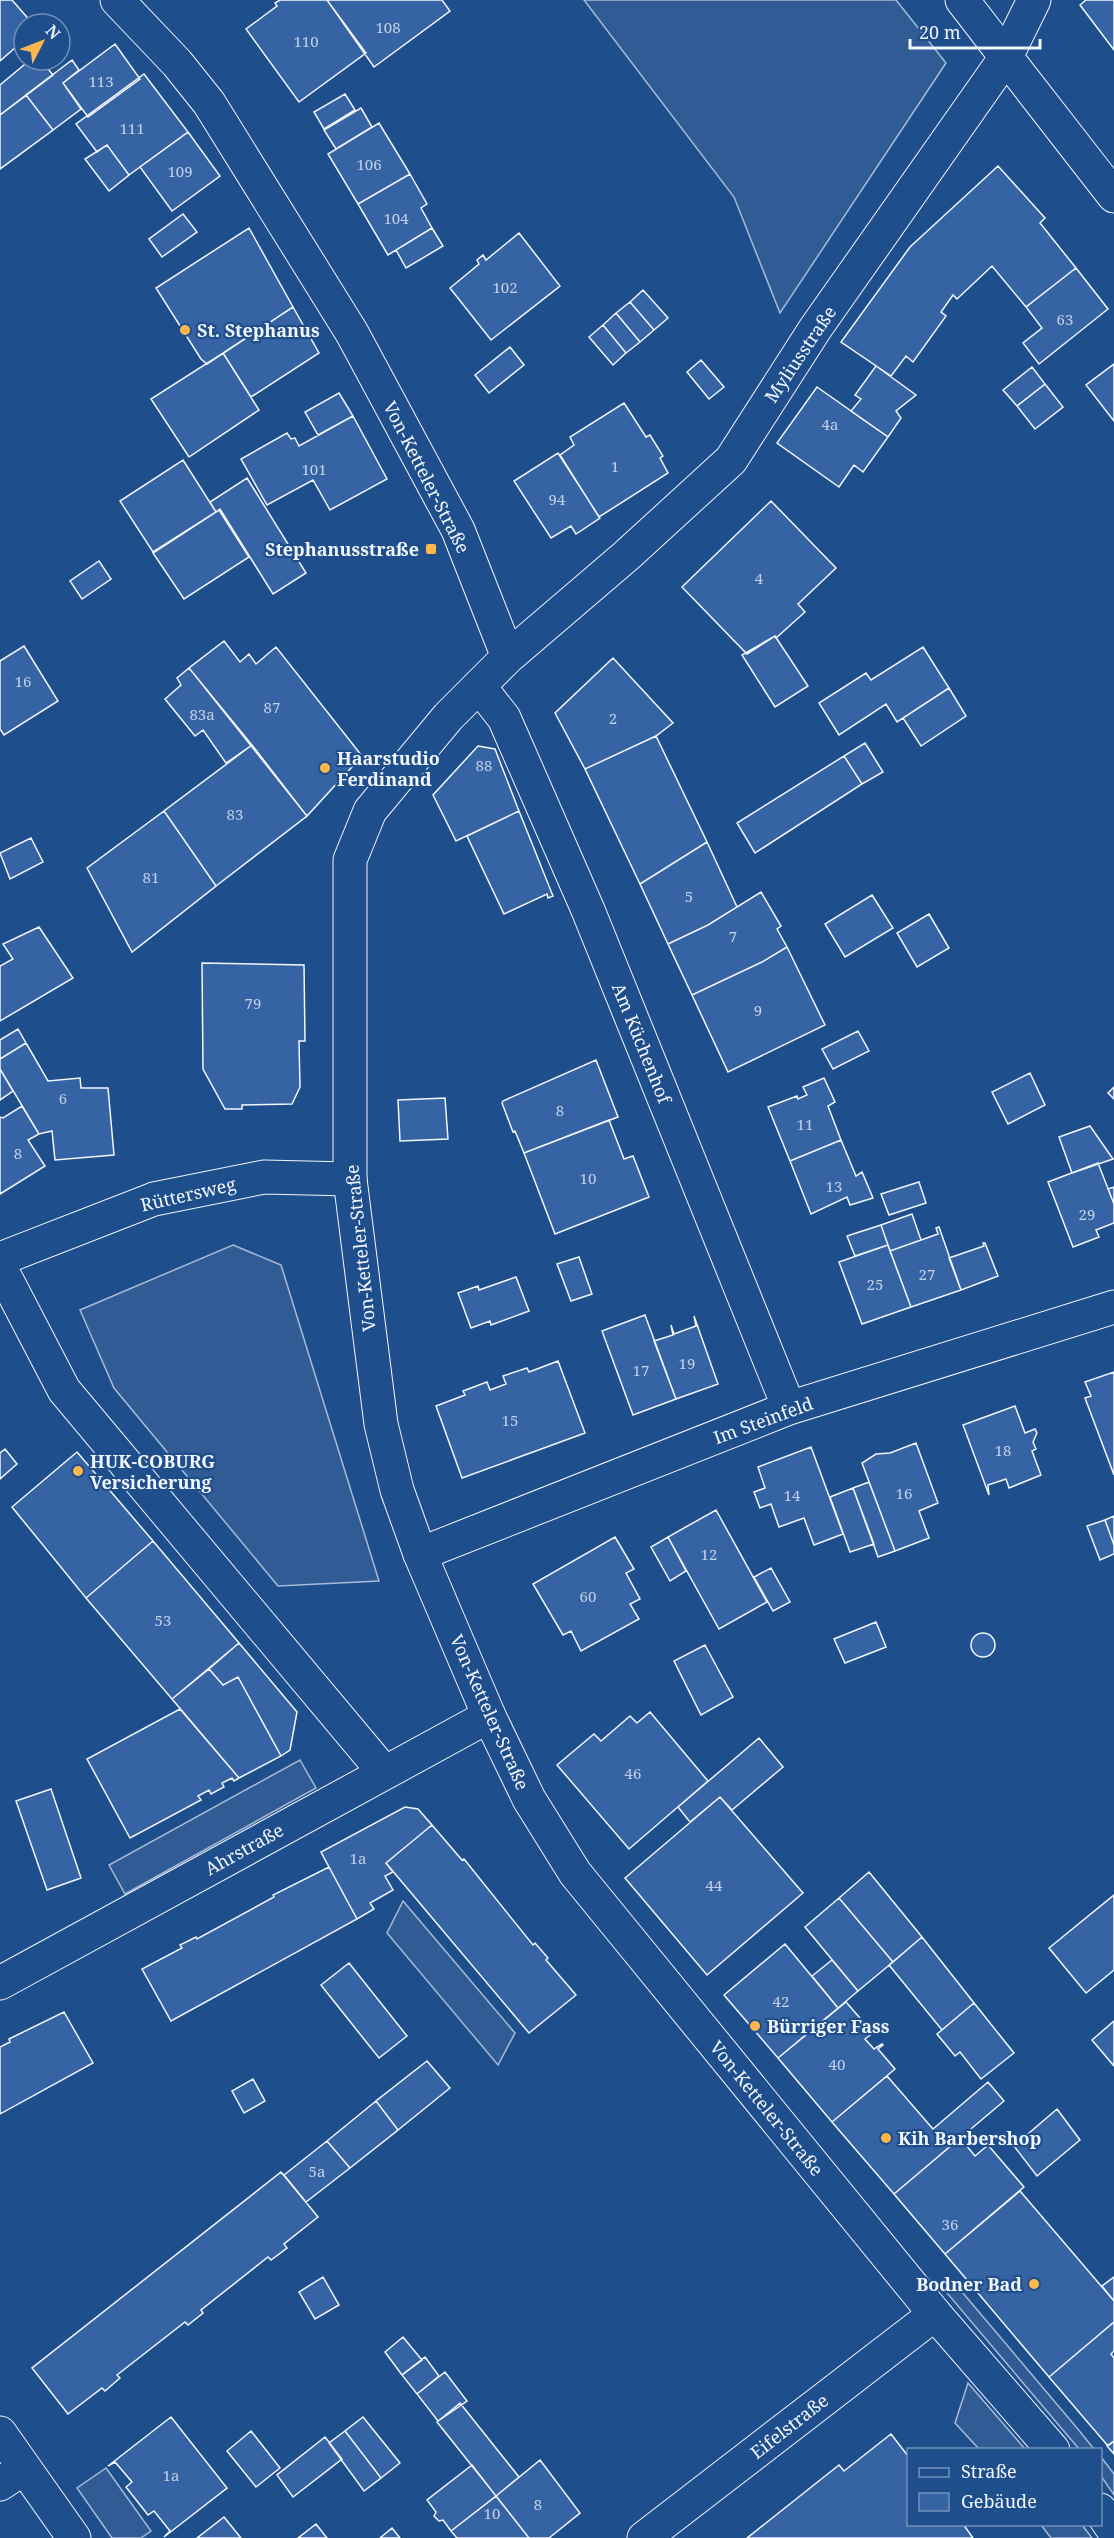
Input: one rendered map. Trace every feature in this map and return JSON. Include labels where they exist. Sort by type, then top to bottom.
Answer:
[{"type":"street","name":"Von-Ketteler-Straße","points":[[117,0],[177,63],[209,103],[352,333],[458,530],[508,657],[448,717],[370,812],[350,860],[350,1179],[381,1424],[397,1490],[420,1554],[489,1716],[530,1799],[576,1873],[935,2314],[1051,2448]]},
{"type":"street","points":[[962,0],[1114,195]]},
{"type":"street","name":"Myliusstraße","points":[[508,657],[626,556],[731,460],[815,329],[1006,57],[1034,0]]},
{"type":"street","name":"Am Küchenhof","points":[[479,686],[504,718],[588,910],[789,1408]]},
{"type":"street","name":"Rüttersweg","points":[[0,1259],[154,1199],[264,1177],[350,1179]]},
{"type":"street","points":[[0,1267],[64,1390],[384,1772]]},
{"type":"street","name":"Im Steinfeld","points":[[420,1554],[789,1408],[1114,1307]]},
{"type":"street","name":"Ahrstraße","points":[[0,1983],[489,1716]]},
{"type":"street","name":"Eifelstraße","points":[[644,2538],[935,2314]]},
{"type":"street","points":[[0,2433],[12,2476],[74,2538]]},
{"type":"street","points":[[1102,2512],[1114,2531]]},
{"type":"shaded area","points":[[584,0],[896,0],[946,63],[780,313],[734,197]]},
{"type":"shaded area","points":[[233,1245],[281,1265],[379,1581],[278,1586],[114,1388],[80,1310]]},
{"type":"shaded area","points":[[300,1760],[316,1788],[125,1894],[109,1865]]},
{"type":"shaded area","points":[[403,1901],[515,2033],[498,2065],[387,1933]]},
{"type":"shaded area","points":[[957,2286],[1093,2448],[1078,2448],[947,2293]]},
{"type":"shaded area","points":[[968,2383],[1024,2448],[978,2448],[955,2423]]},
{"type":"shaded area","points":[[1102,2458],[1114,2474],[1114,2495],[1102,2477]]},
{"type":"shaded area","points":[[106,2468],[151,2531],[141,2538],[112,2538],[77,2488]]},
{"type":"shaded area","points":[[1042,2526],[1083,2526],[1092,2538],[1051,2538]]},
{"type":"building","points":[[0,0],[12,0],[22,12],[12,12],[12,50],[0,61]]},
{"type":"building","points":[[280,0],[327,0],[366,53],[299,102],[246,29],[277,6],[275,3]]},
{"type":"building","points":[[327,0],[442,0],[450,11],[374,67]]},
{"type":"building","points":[[1086,0],[1114,0],[1114,50],[1080,5]]},
{"type":"building","points":[[115,44],[140,79],[88,117],[63,83]]},
{"type":"building","points":[[72,60],[79,70],[63,83],[81,109],[53,130],[26,95],[56,72],[72,72]]},
{"type":"building","points":[[16,72],[51,72],[53,75],[0,115],[0,85]]},
{"type":"building","points":[[144,74],[188,132],[129,175],[107,145],[97,152],[76,124]]},
{"type":"building","points":[[345,94],[355,110],[324,129],[314,112]]},
{"type":"building","points":[[26,95],[53,130],[0,169],[0,115]]},
{"type":"building","points":[[361,108],[372,127],[336,149],[324,130]]},
{"type":"building","points":[[379,123],[410,174],[358,204],[328,154]]},
{"type":"building","points":[[188,132],[220,176],[172,211],[140,167]]},
{"type":"building","points":[[107,145],[129,175],[109,191],[85,159]]},
{"type":"building","points":[[998,166],[1045,218],[1040,223],[1076,268],[1026,307],[992,266],[957,299],[953,295],[941,312],[946,316],[913,362],[906,356],[891,376],[841,342],[910,247]]},
{"type":"building","points":[[410,174],[427,204],[421,208],[432,228],[388,255],[358,204]]},
{"type":"building","points":[[183,214],[197,232],[162,257],[149,239]]},
{"type":"building","points":[[249,228],[293,307],[207,364],[201,359],[156,288]]},
{"type":"building","points":[[432,228],[443,246],[406,268],[396,250]]},
{"type":"building","points":[[519,233],[560,286],[491,340],[450,288],[479,264],[477,260],[483,255],[486,260]]},
{"type":"building","points":[[1076,268],[1108,309],[1039,364],[1023,343],[1042,328],[1026,307]]},
{"type":"building","points":[[643,290],[668,318],[654,330],[630,302]]},
{"type":"building","points":[[630,302],[654,330],[640,342],[616,313]]},
{"type":"building","points":[[293,307],[319,353],[251,397],[223,353]]},
{"type":"building","points":[[616,313],[640,342],[626,353],[603,325]]},
{"type":"building","points":[[603,325],[626,353],[613,365],[589,337]]},
{"type":"building","points":[[510,347],[524,365],[489,393],[475,375]]},
{"type":"building","points":[[223,353],[259,410],[189,457],[151,399]]},
{"type":"building","points":[[701,360],[724,387],[709,399],[687,372]]},
{"type":"building","points":[[1114,364],[1114,421],[1086,385]]},
{"type":"building","points":[[876,366],[916,395],[896,411],[901,418],[888,437],[851,411],[861,399],[855,395]]},
{"type":"building","points":[[1032,367],[1045,384],[1017,406],[1003,390]]},
{"type":"building","points":[[1045,384],[1063,407],[1035,429],[1017,406]]},
{"type":"building","points":[[817,387],[888,437],[863,472],[854,465],[839,487],[777,443]]},
{"type":"building","points":[[339,393],[353,416],[318,435],[305,412]]},
{"type":"building","points":[[624,403],[646,437],[650,435],[663,456],[660,458],[668,473],[599,517],[560,455],[574,445],[570,437]]},
{"type":"building","points":[[353,416],[387,479],[330,510],[313,480],[267,505],[241,459],[287,433],[291,439],[295,438],[299,446]]},
{"type":"building","points":[[558,453],[600,518],[576,534],[571,526],[551,538],[514,481]]},
{"type":"building","points":[[183,460],[216,512],[153,552],[120,501]]},
{"type":"building","points":[[247,478],[306,573],[273,594],[220,509],[216,512],[210,502]]},
{"type":"building","points":[[771,501],[836,568],[798,604],[805,612],[776,638],[775,636],[747,654],[682,587]]},
{"type":"building","points":[[219,510],[249,557],[184,599],[153,553]]},
{"type":"building","points":[[99,561],[111,579],[82,599],[70,581]]},
{"type":"building","points":[[775,636],[808,686],[775,707],[742,655]]},
{"type":"building","points":[[224,641],[240,662],[249,654],[256,664],[276,647],[362,756],[307,816],[189,668]]},
{"type":"building","points":[[24,646],[58,701],[4,735],[0,729],[0,661]]},
{"type":"building","points":[[923,647],[949,688],[897,722],[886,704],[839,735],[819,703],[866,673],[871,680]]},
{"type":"building","points":[[613,658],[673,723],[656,736],[585,769],[555,713]]},
{"type":"building","points":[[189,668],[252,745],[226,763],[203,730],[195,736],[165,699],[181,685],[177,678]]},
{"type":"building","points":[[949,688],[966,716],[921,746],[903,718]]},
{"type":"building","points":[[656,736],[707,842],[640,884],[585,769]]},
{"type":"building","points":[[865,743],[883,772],[862,784],[844,756]]},
{"type":"building","points":[[252,745],[307,816],[216,886],[164,811]]},
{"type":"building","points":[[478,746],[495,749],[519,811],[456,841],[433,795]]},
{"type":"building","points":[[844,756],[862,784],[755,853],[737,823]]},
{"type":"building","points":[[164,811],[216,886],[132,952],[87,868]]},
{"type":"building","points":[[519,811],[553,896],[548,898],[547,894],[504,914],[467,836]]},
{"type":"building","points":[[31,838],[43,862],[10,879],[0,853]]},
{"type":"building","points":[[707,842],[737,907],[708,925],[668,944],[640,884]]},
{"type":"building","points":[[761,892],[781,926],[777,929],[787,947],[762,962],[692,995],[668,944],[708,925]]},
{"type":"building","points":[[872,895],[893,928],[845,957],[825,924]]},
{"type":"building","points":[[929,914],[949,948],[917,967],[897,933]]},
{"type":"building","points":[[39,927],[73,978],[0,1021],[0,966],[13,959],[3,944]]},
{"type":"building","points":[[787,947],[825,1025],[728,1072],[692,995],[762,962]]},
{"type":"building","points":[[202,963],[304,965],[305,1041],[299,1041],[300,1087],[292,1104],[242,1105],[242,1109],[225,1109],[203,1069]]},
{"type":"building","points":[[18,1029],[26,1043],[0,1059],[0,1040]]},
{"type":"building","points":[[858,1031],[869,1051],[833,1069],[822,1049]]},
{"type":"building","points":[[26,1043],[48,1081],[80,1078],[81,1088],[108,1088],[114,1155],[55,1160],[52,1131],[39,1134],[0,1069],[0,1059]]},
{"type":"building","points":[[596,1060],[618,1117],[524,1153],[515,1131],[513,1132],[503,1101]]},
{"type":"building","points":[[0,1069],[13,1091],[0,1100]]},
{"type":"building","points":[[1030,1073],[1045,1105],[1008,1124],[992,1092]]},
{"type":"building","points":[[824,1078],[835,1102],[828,1106],[841,1140],[790,1161],[768,1107],[797,1096],[798,1099],[807,1095],[803,1087]]},
{"type":"building","points":[[1114,1087],[1114,1099],[1108,1093]]},
{"type":"building","points":[[445,1098],[448,1139],[400,1141],[398,1100]]},
{"type":"building","points":[[22,1106],[39,1134],[28,1140],[45,1166],[0,1194],[0,1117],[3,1118]]},
{"type":"building","points":[[609,1120],[624,1159],[633,1156],[649,1197],[555,1234],[524,1153]]},
{"type":"building","points":[[1090,1126],[1113,1159],[1072,1173],[1059,1137]]},
{"type":"building","points":[[841,1140],[856,1176],[862,1172],[873,1198],[850,1205],[847,1197],[811,1214],[790,1161]]},
{"type":"building","points":[[1098,1163],[1114,1204],[1114,1223],[1096,1230],[1099,1237],[1073,1247],[1048,1182]]},
{"type":"building","points":[[919,1182],[926,1203],[889,1215],[881,1194]]},
{"type":"building","points":[[1114,1187],[1114,1204],[1108,1189]]},
{"type":"building","points":[[912,1214],[921,1240],[890,1251],[881,1225]]},
{"type":"building","points":[[881,1225],[888,1245],[855,1256],[847,1236]]},
{"type":"building","points":[[939,1227],[961,1290],[911,1307],[890,1251],[938,1234],[936,1228]]},
{"type":"building","points":[[983,1243],[985,1243],[998,1276],[961,1290],[949,1258],[984,1246]]},
{"type":"building","points":[[888,1245],[911,1307],[862,1324],[839,1262]]},
{"type":"building","points":[[579,1257],[592,1294],[571,1301],[557,1264]]},
{"type":"building","points":[[516,1277],[529,1311],[491,1325],[490,1321],[471,1328],[458,1293],[478,1286],[479,1290]]},
{"type":"building","points":[[645,1315],[676,1399],[633,1415],[602,1331]]},
{"type":"building","points":[[694,1316],[718,1384],[676,1399],[654,1341],[673,1335],[671,1325],[674,1334],[696,1326]]},
{"type":"building","points":[[558,1361],[585,1433],[462,1478],[436,1406],[465,1395],[463,1391],[487,1382],[490,1390],[506,1384],[503,1376],[527,1368],[529,1372]]},
{"type":"building","points":[[1114,1372],[1114,1475],[1085,1398],[1091,1396],[1085,1382]]},
{"type":"building","points":[[1015,1406],[1025,1433],[1035,1429],[1037,1433],[1033,1442],[1036,1449],[1032,1451],[1041,1475],[1009,1488],[1006,1479],[988,1485],[989,1495],[963,1425]]},
{"type":"building","points":[[916,1443],[938,1503],[919,1511],[929,1538],[895,1551],[862,1463],[876,1454],[890,1453]]},
{"type":"building","points":[[811,1447],[843,1534],[814,1545],[804,1518],[779,1527],[771,1504],[760,1508],[754,1492],[765,1488],[758,1467]]},
{"type":"building","points":[[5,1449],[17,1464],[0,1479],[0,1453]]},
{"type":"building","points":[[77,1452],[153,1541],[86,1598],[12,1507]]},
{"type":"building","points":[[869,1482],[895,1551],[878,1557],[853,1488]]},
{"type":"building","points":[[853,1488],[874,1544],[850,1552],[830,1497]]},
{"type":"building","points":[[716,1510],[767,1602],[719,1629],[668,1537]]},
{"type":"building","points":[[1114,1516],[1114,1545],[1105,1520]]},
{"type":"building","points":[[1105,1520],[1114,1545],[1114,1554],[1100,1560],[1087,1526]]},
{"type":"building","points":[[615,1537],[634,1569],[626,1573],[640,1599],[630,1604],[639,1619],[581,1651],[571,1631],[563,1635],[533,1584]]},
{"type":"building","points":[[668,1537],[686,1571],[670,1581],[651,1547]]},
{"type":"building","points":[[153,1541],[239,1643],[172,1699],[86,1598]]},
{"type":"building","points":[[771,1568],[790,1602],[773,1611],[754,1577]]},
{"type":"building","points":[[876,1622],[886,1647],[845,1663],[834,1639]]},
{"type":"building","points":[[983,1633],[992,1636],[995,1645],[992,1654],[983,1657],[974,1654],[971,1645],[974,1636]]},
{"type":"building","points":[[239,1643],[297,1712],[290,1750],[281,1756],[238,1677],[223,1685],[209,1669]]},
{"type":"building","points":[[705,1645],[733,1697],[701,1715],[674,1661]]},
{"type":"building","points":[[209,1669],[223,1685],[238,1677],[281,1756],[239,1778],[172,1699]]},
{"type":"building","points":[[180,1709],[239,1778],[234,1781],[232,1778],[222,1783],[224,1787],[211,1794],[209,1790],[198,1796],[201,1800],[130,1838],[87,1759]]},
{"type":"building","points":[[650,1712],[708,1781],[629,1849],[557,1765],[594,1734],[601,1741],[630,1716],[637,1723]]},
{"type":"building","points":[[759,1738],[783,1767],[732,1810],[720,1797],[690,1822],[678,1807]]},
{"type":"building","points":[[51,1789],[81,1878],[47,1890],[16,1801]]},
{"type":"building","points":[[720,1797],[803,1893],[707,1975],[625,1878]]},
{"type":"building","points":[[405,1807],[418,1809],[432,1825],[386,1863],[393,1872],[385,1876],[393,1890],[370,1903],[374,1909],[357,1919],[321,1852]]},
{"type":"building","points":[[432,1825],[462,1860],[464,1859],[533,1945],[535,1943],[548,1958],[546,1960],[576,1995],[529,2033],[386,1863]]},
{"type":"building","points":[[329,1867],[357,1919],[171,2021],[142,1969],[182,1948],[180,1945],[196,1937],[197,1939],[274,1897],[273,1895]]},
{"type":"building","points":[[869,1872],[922,1937],[893,1962],[839,1898]]},
{"type":"building","points":[[1114,1895],[1114,1970],[1086,1993],[1049,1948]]},
{"type":"building","points":[[839,1898],[893,1962],[858,1991],[805,1927]]},
{"type":"building","points":[[922,1937],[974,2003],[942,2030],[889,1965]]},
{"type":"building","points":[[785,1944],[838,2008],[778,2058],[724,1995]]},
{"type":"building","points":[[832,1960],[858,1991],[838,2008],[812,1976]]},
{"type":"building","points":[[349,1963],[407,2036],[379,2058],[321,1985]]},
{"type":"building","points":[[846,2002],[873,2033],[865,2039],[874,2049],[883,2045],[878,2049],[895,2069],[832,2122],[778,2058]]},
{"type":"building","points":[[974,2003],[1014,2053],[981,2079],[960,2052],[955,2056],[937,2034]]},
{"type":"building","points":[[64,2012],[93,2063],[0,2114],[0,2047],[10,2042],[9,2039]]},
{"type":"building","points":[[1114,2021],[1114,2066],[1092,2040]]},
{"type":"building","points":[[427,2061],[450,2088],[398,2130],[376,2101]]},
{"type":"building","points":[[887,2076],[933,2129],[988,2082],[1004,2101],[894,2194],[832,2122]]},
{"type":"building","points":[[253,2079],[265,2101],[244,2113],[232,2091]]},
{"type":"building","points":[[376,2101],[398,2130],[350,2168],[327,2141]]},
{"type":"building","points":[[1057,2109],[1080,2140],[1037,2176],[1014,2146]]},
{"type":"building","points":[[960,2138],[975,2156],[988,2145],[1024,2187],[945,2254],[894,2194]]},
{"type":"building","points":[[327,2141],[350,2168],[306,2202],[284,2175]]},
{"type":"building","points":[[281,2172],[318,2217],[284,2244],[287,2248],[271,2260],[268,2257],[201,2310],[203,2313],[188,2325],[185,2322],[117,2375],[120,2378],[105,2391],[102,2388],[68,2414],[32,2368]]},
{"type":"building","points":[[1020,2191],[1114,2301],[1114,2322],[1049,2377],[945,2254]]},
{"type":"building","points":[[323,2277],[339,2305],[315,2319],[299,2292]]},
{"type":"building","points":[[1114,2277],[1114,2301],[1102,2286]]},
{"type":"building","points":[[1114,2322],[1114,2351],[1111,2354],[1114,2358],[1114,2441],[1108,2446],[1049,2377]]},
{"type":"building","points":[[403,2337],[422,2360],[402,2375],[385,2352]]},
{"type":"building","points":[[425,2357],[439,2376],[417,2394],[402,2375]]},
{"type":"building","points":[[445,2372],[467,2401],[438,2421],[417,2394]]},
{"type":"building","points":[[460,2403],[519,2477],[496,2496],[437,2422]]},
{"type":"building","points":[[171,2417],[227,2488],[164,2537],[170,2531],[154,2511],[148,2515],[126,2487],[132,2482],[115,2462],[108,2466]]},
{"type":"building","points":[[363,2417],[400,2463],[381,2478],[345,2431]]},
{"type":"building","points":[[251,2431],[280,2468],[256,2487],[227,2451]]},
{"type":"building","points":[[345,2431],[381,2478],[364,2491],[329,2443]]},
{"type":"building","points":[[891,2434],[907,2455],[907,2526],[964,2526],[973,2538],[747,2538],[839,2465],[844,2471]]},
{"type":"building","points":[[325,2437],[342,2459],[293,2497],[277,2475]]},
{"type":"building","points":[[1114,2441],[1114,2454],[1107,2446]]},
{"type":"building","points":[[540,2460],[580,2513],[549,2538],[529,2538],[496,2496]]},
{"type":"building","points":[[472,2465],[496,2496],[451,2531],[443,2520],[439,2521],[434,2516],[436,2512],[427,2500]]},
{"type":"building","points":[[496,2496],[529,2538],[457,2538],[451,2531]]},
{"type":"building","points":[[224,2517],[241,2538],[197,2538]]},
{"type":"building","points":[[316,2524],[327,2538],[298,2538]]},
{"type":"building","points":[[392,2528],[400,2538],[380,2538]]},
{"type":"place","name":"St. Stephanus","points":[[185,330]]},
{"type":"place","name":"Stephanusstraße","points":[[431,549]]},
{"type":"place","name":"Haarstudio Ferdinand","points":[[325,768]]},
{"type":"place","name":"HUK-COBURG Versicherung","points":[[78,1471]]},
{"type":"place","name":"Bürriger Fass","points":[[755,2026]]},
{"type":"place","name":"Kih Barbershop","points":[[886,2138]]},
{"type":"place","name":"Bodner Bad","points":[[1034,2284]]}]
